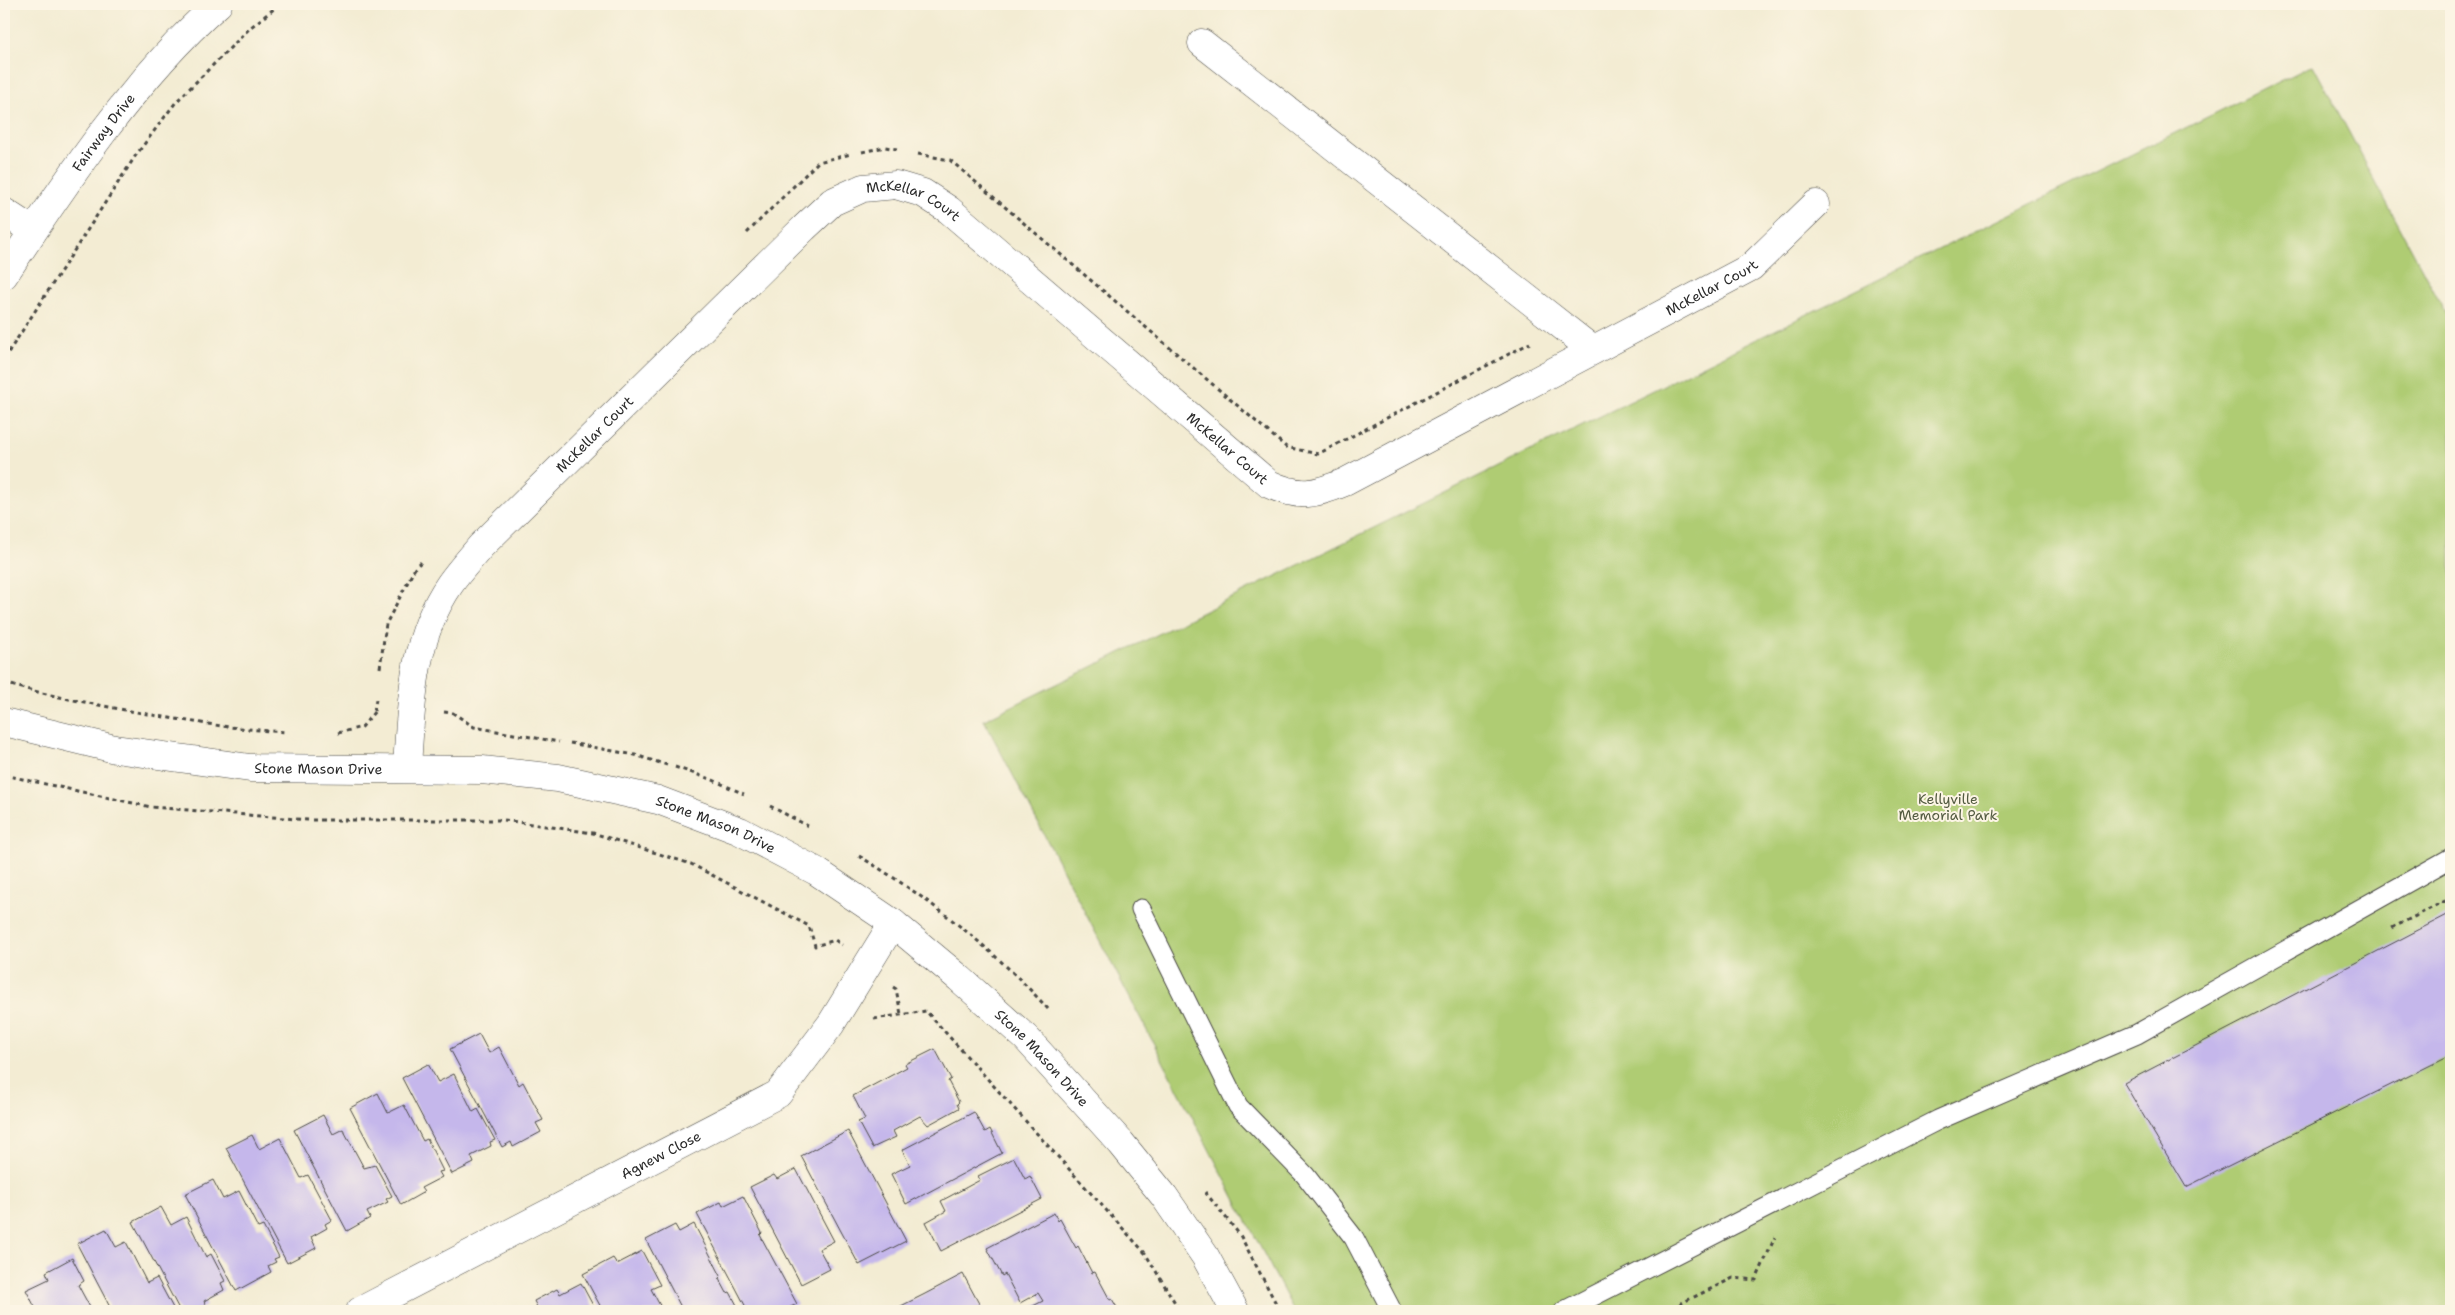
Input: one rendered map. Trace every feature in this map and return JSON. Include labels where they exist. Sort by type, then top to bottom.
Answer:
[{"type":"street","name":"Fairway Drive","points":[[4,274],[115,117],[162,60],[218,4]]},
{"type":"street","points":[[1202,43],[1592,350]]},
{"type":"street","name":"McKellar Court","points":[[408,768],[411,708],[416,666],[427,626],[449,585],[481,546],[804,228],[832,202],[863,188],[896,185],[924,193],[949,210],[1269,484],[1289,493],[1307,494],[1326,490],[1345,482],[1751,267],[1816,204]]},
{"type":"street","points":[[4,212],[33,231]]},
{"type":"street","name":"Stone Mason Drive","points":[[4,722],[115,749],[250,768],[482,770],[558,778],[658,800],[740,832],[799,862],[893,923],[959,978],[1026,1038],[1121,1143],[1164,1196],[1205,1256],[1235,1311]]},
{"type":"street","name":"Agnew Close","points":[[360,1311],[778,1094],[831,1024],[893,923]]},
{"type":"lane","points":[[1564,1311],[1938,1120],[2136,1034],[2451,858]]},
{"type":"lane","points":[[1141,910],[1238,1106],[1305,1175],[1354,1238],[1392,1311]]},
{"type":"path","points":[[4,359],[136,155],[176,102],[251,27],[280,4]]},
{"type":"path","points":[[741,239],[818,162],[885,147],[903,150]]},
{"type":"path","points":[[912,152],[950,160],[1286,447],[1318,454],[1562,326]]},
{"type":"path","points":[[379,672],[386,624],[415,568],[422,561]]},
{"type":"path","points":[[4,683],[31,691],[157,716],[240,729],[294,732]]},
{"type":"path","points":[[330,734],[362,727],[374,711],[376,692]]},
{"type":"path","points":[[374,711],[411,708],[453,713],[474,727],[635,755],[713,780],[747,795]]},
{"type":"path","points":[[4,775],[151,807],[308,820],[504,820],[593,833],[691,864],[810,926],[816,946],[835,940],[896,989],[901,1014]]},
{"type":"path","points":[[764,803],[814,829]]},
{"type":"path","points":[[855,854],[946,915],[1016,974],[1056,1017]]},
{"type":"path","points":[[869,1026],[875,1018],[926,1011],[1145,1253],[1180,1311]]},
{"type":"path","points":[[1201,1186],[1240,1236],[1280,1311]]},
{"type":"green space","name":"Kellyville Memorial Park","points":[[2313,65],[2451,323],[2451,1311],[1294,1311],[984,720]]},
{"type":"building","points":[[2451,913],[2451,1055],[2186,1187],[2124,1083]]},
{"type":"building","points":[[479,1034],[489,1053],[499,1047],[519,1085],[523,1082],[543,1120],[536,1123],[541,1132],[513,1147],[511,1142],[502,1147],[450,1049]]},
{"type":"building","points":[[935,1049],[951,1079],[948,1081],[959,1102],[957,1104],[959,1108],[928,1125],[920,1116],[893,1131],[896,1137],[872,1148],[858,1122],[865,1119],[853,1096],[907,1067],[905,1064]]},
{"type":"building","points":[[428,1064],[438,1082],[454,1074],[473,1112],[478,1109],[495,1140],[490,1142],[491,1146],[471,1156],[474,1163],[452,1174],[402,1078]]},
{"type":"building","points":[[378,1093],[388,1113],[404,1105],[423,1141],[427,1139],[443,1171],[439,1172],[442,1177],[421,1188],[424,1192],[401,1205],[350,1108]]},
{"type":"building","points":[[974,1112],[985,1132],[990,1129],[1002,1153],[906,1204],[891,1174],[910,1165],[902,1150]]},
{"type":"building","points":[[323,1115],[333,1134],[343,1129],[364,1168],[375,1165],[392,1196],[386,1199],[388,1202],[367,1212],[370,1218],[347,1231],[294,1130]]},
{"type":"building","points":[[848,1131],[906,1241],[859,1265],[801,1156]]},
{"type":"building","points":[[252,1135],[259,1149],[280,1138],[301,1178],[308,1175],[332,1220],[325,1224],[327,1228],[311,1237],[316,1248],[287,1263],[226,1148]]},
{"type":"building","points":[[1014,1158],[1025,1179],[1030,1176],[1042,1199],[941,1251],[926,1222],[946,1211],[941,1201],[980,1180],[978,1176]]},
{"type":"building","points":[[796,1169],[834,1241],[819,1249],[830,1269],[801,1284],[750,1187],[774,1175],[777,1179]]},
{"type":"building","points":[[213,1180],[223,1199],[239,1191],[258,1228],[263,1226],[279,1257],[274,1259],[276,1262],[268,1266],[271,1272],[236,1291],[185,1194]]},
{"type":"building","points":[[743,1196],[762,1233],[760,1235],[797,1304],[782,1311],[748,1311],[697,1214],[721,1202],[723,1206]]},
{"type":"building","points":[[161,1207],[171,1225],[186,1217],[206,1257],[211,1254],[225,1281],[221,1283],[224,1290],[204,1301],[206,1306],[196,1311],[180,1311],[133,1222]]},
{"type":"building","points":[[1054,1213],[1058,1221],[1060,1219],[1076,1248],[1078,1246],[1092,1273],[1095,1272],[1110,1300],[1112,1299],[1119,1311],[1028,1311],[1027,1309],[1043,1301],[1038,1293],[1020,1303],[1005,1274],[1002,1276],[987,1248]]},
{"type":"building","points":[[694,1224],[721,1276],[719,1278],[727,1293],[730,1292],[740,1311],[683,1311],[646,1240],[675,1225],[679,1232]]},
{"type":"building","points":[[106,1229],[116,1247],[126,1242],[147,1283],[157,1278],[173,1308],[168,1311],[112,1311],[77,1244]]},
{"type":"building","points":[[642,1251],[660,1285],[651,1289],[663,1311],[603,1311],[583,1274],[613,1258],[617,1264]]},
{"type":"building","points":[[72,1258],[84,1281],[78,1285],[92,1311],[37,1311],[26,1290],[49,1279],[46,1272]]},
{"type":"building","points":[[963,1274],[983,1311],[891,1311],[923,1295]]},
{"type":"building","points":[[581,1283],[596,1311],[539,1311],[534,1301],[557,1289],[560,1294]]}]
